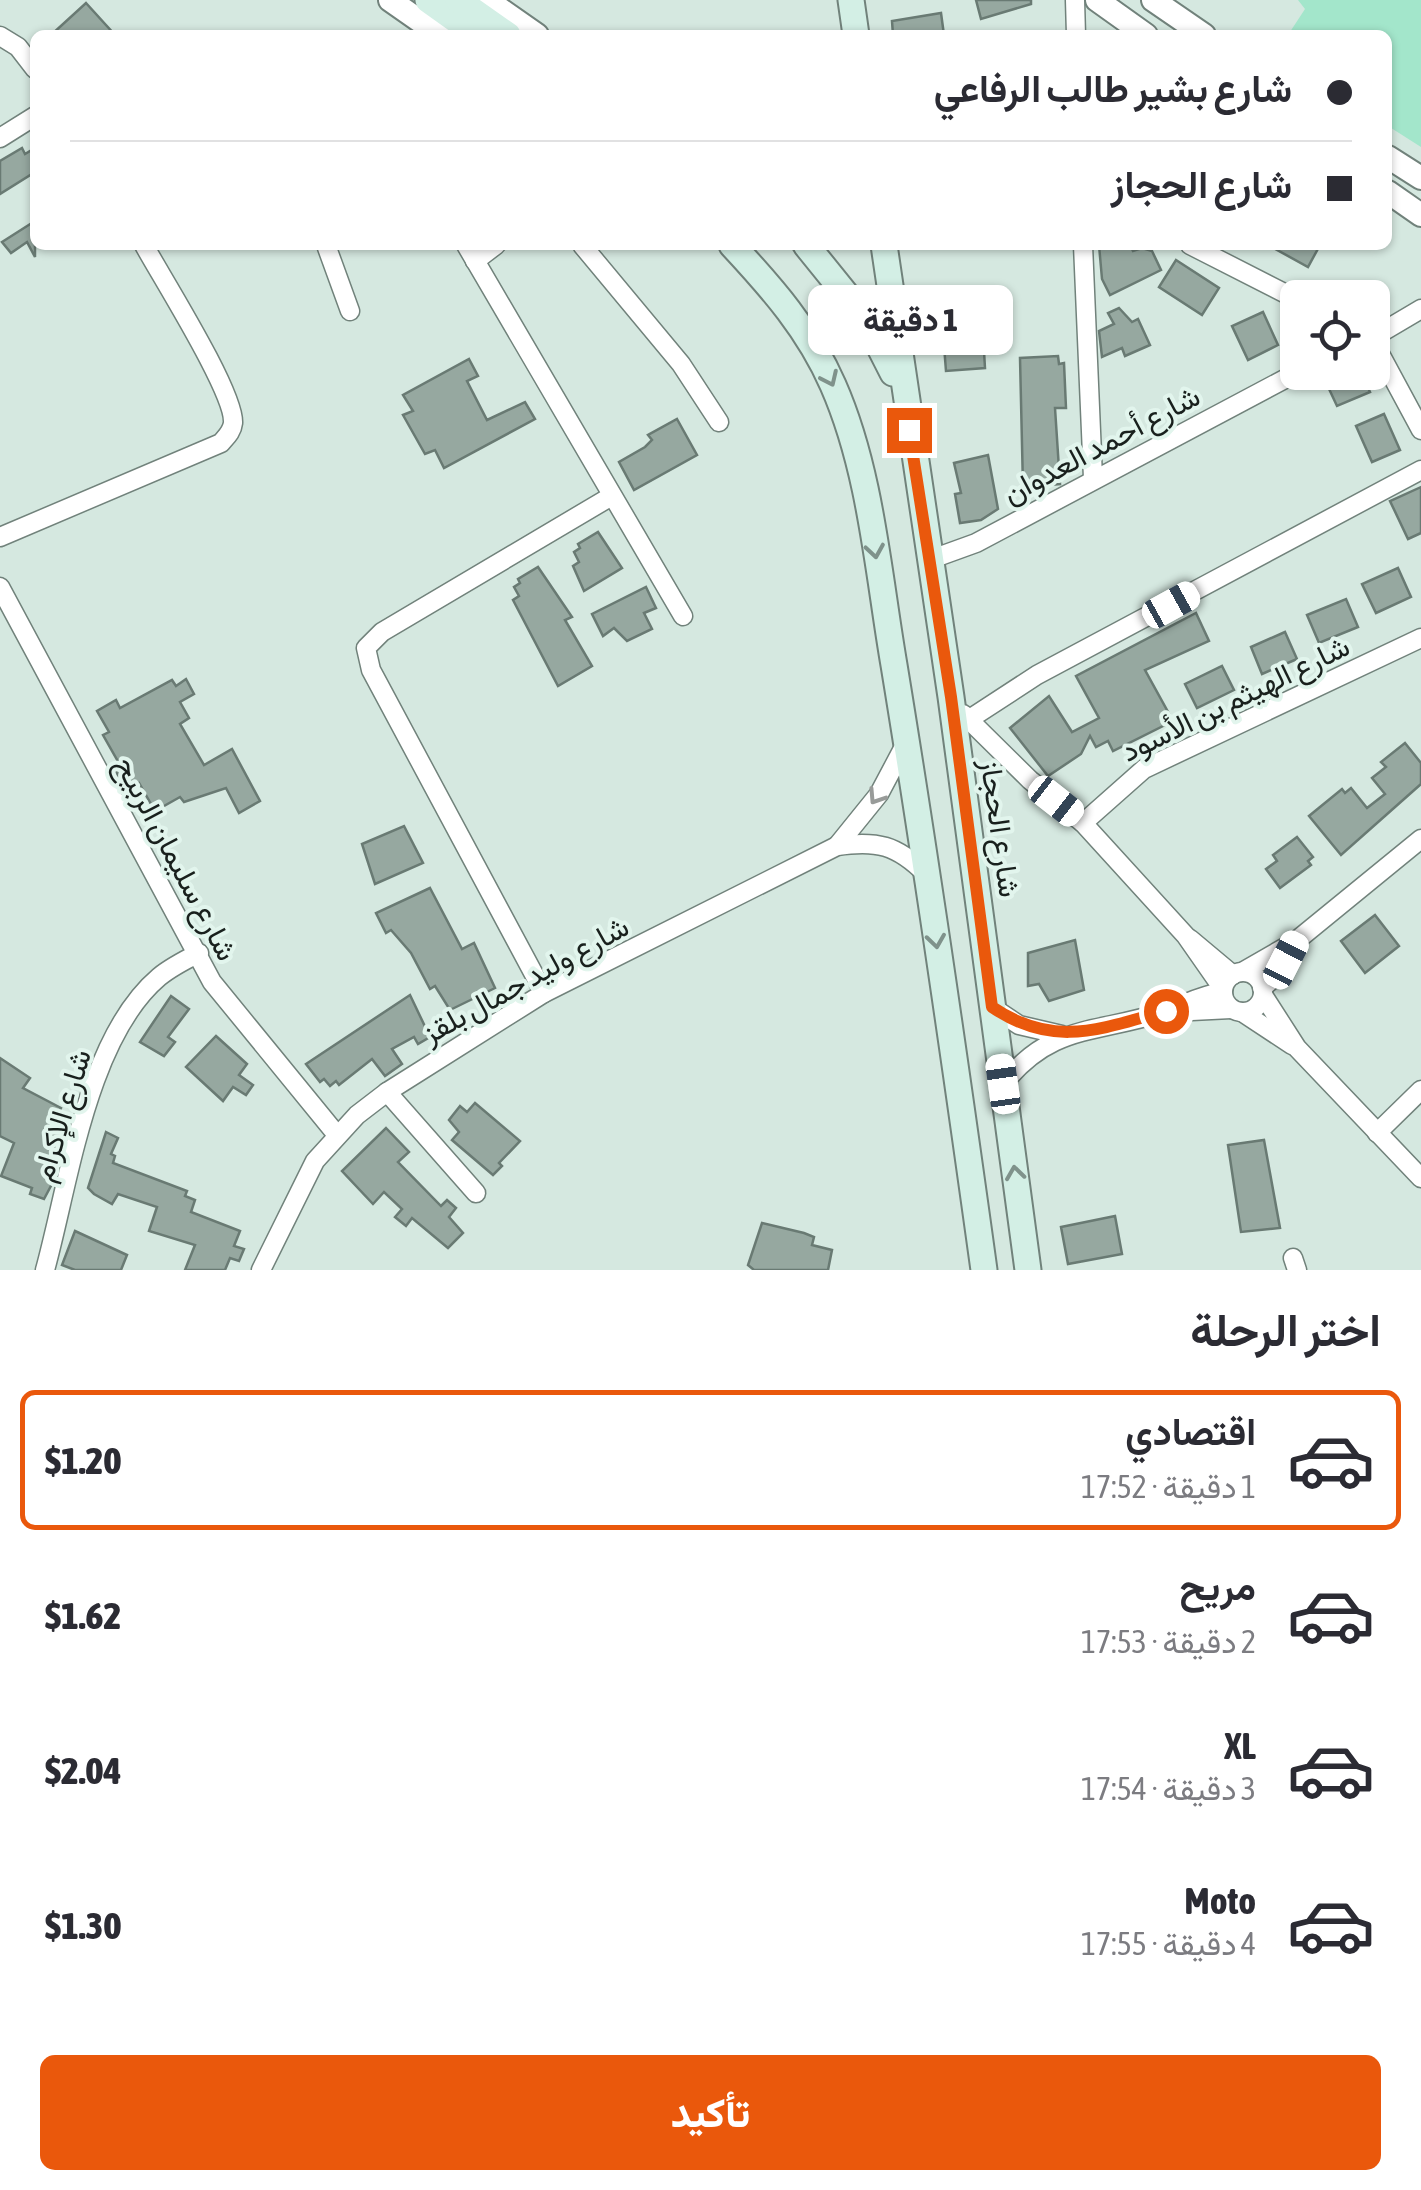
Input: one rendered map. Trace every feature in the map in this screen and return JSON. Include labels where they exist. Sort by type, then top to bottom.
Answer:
[{"type":"main road","points":[[428,0],[470,30]]},
{"type":"main road","points":[[458,0],[501,30]]},
{"type":"main road","points":[[736,250],[792,313],[835,389],[865,494],[984,1270]]},
{"type":"main road","name":"شارع الحجاز","points":[[810,250],[865,318],[903,396]]},
{"type":"main road","name":"شارع الحجاز","points":[[885,250],[903,396],[951,697],[1028,1270]]},
{"type":"street","points":[[390,0],[433,30]]},
{"type":"street","points":[[487,0],[530,30]]},
{"type":"street","points":[[1075,0],[1076,30]]},
{"type":"street","points":[[1097,0],[1139,30],[1151,0],[1196,30]]},
{"type":"street","points":[[0,36],[18,47],[30,62]]},
{"type":"street","points":[[0,138],[30,119]]},
{"type":"street","points":[[1392,160],[1421,178]]},
{"type":"street","points":[[1392,195],[1421,214]]},
{"type":"street","points":[[0,537],[221,443],[229,435],[233,424],[226,396],[147,250]]},
{"type":"street","points":[[328,250],[350,312]]},
{"type":"street","points":[[586,250],[681,364],[720,422]]},
{"type":"street","points":[[1084,250],[1093,478]]},
{"type":"street","points":[[1200,250],[1280,291]]},
{"type":"street","points":[[471,253],[610,497],[683,616]]},
{"type":"street","points":[[1390,327],[1421,309]]},
{"type":"street","points":[[1390,372],[1421,430]]},
{"type":"street","name":"شارع أحمد العدوان","points":[[929,560],[976,543],[1280,381]]},
{"type":"street","points":[[968,720],[1037,675],[1421,470]]},
{"type":"street","points":[[544,993],[371,670],[366,648],[382,632],[610,497]]},
{"type":"street","name":"شارع سليمان الربيح","points":[[0,586],[230,1006],[337,1135]]},
{"type":"street","name":"شارع الهيثم بن الأسود","points":[[1084,822],[1144,768],[1421,638]]},
{"type":"street","points":[[951,697],[968,720],[1030,780],[1084,822],[1232,991],[1296,1048],[1421,1178]]},
{"type":"street","name":"شارع وليد جمال بلقز","points":[[838,846],[879,794],[906,742]]},
{"type":"street","points":[[1232,991],[1421,839]]},
{"type":"street","name":"شارع وليد جمال بلقز","points":[[261,1270],[306,1178],[337,1135],[387,1092],[544,993],[838,846],[863,842],[894,847],[926,874]]},
{"type":"street","points":[[1232,991],[1256,1008],[1262,992],[1296,941]]},
{"type":"street","name":"شارع الإكرام","points":[[45,1270],[93,1091],[110,1049],[148,986],[199,953]]},
{"type":"street","points":[[1003,1084],[1022,1062],[1062,1035],[1232,991],[1253,975],[1296,1048]]},
{"type":"street","points":[[992,1007],[1019,1025],[1062,1035]]},
{"type":"street","points":[[1378,1133],[1421,1090]]},
{"type":"street","points":[[387,1092],[476,1193]]},
{"type":"green space","points":[[1298,0],[1421,0],[1421,147],[1392,129],[1392,30],[1291,30],[1305,9]]},
{"type":"building","points":[[976,0],[1031,0],[1031,4],[981,19]]},
{"type":"building","points":[[86,3],[110,30],[56,30]]},
{"type":"building","points":[[941,13],[943,30],[893,30],[892,21]]},
{"type":"building","points":[[22,148],[25,154],[30,151],[30,175],[0,194],[0,161]]},
{"type":"building","points":[[30,224],[30,248],[27,242],[11,253],[2,242]]},
{"type":"building","points":[[1099,250],[1152,251],[1161,270],[1110,295],[1102,279]]},
{"type":"building","points":[[1277,250],[1317,250],[1308,267]]},
{"type":"building","points":[[1176,260],[1219,288],[1202,315],[1159,287]]},
{"type":"building","points":[[1119,308],[1132,322],[1138,319],[1150,345],[1125,356],[1122,348],[1102,357],[1099,331],[1114,324],[1108,313]]},
{"type":"building","points":[[1263,312],[1278,345],[1248,360],[1232,326]]},
{"type":"building","points":[[982,317],[985,368],[946,371],[942,320]]},
{"type":"building","points":[[1058,356],[1059,364],[1064,363],[1066,408],[1055,408],[1060,484],[1023,487],[1020,358]]},
{"type":"building","points":[[469,359],[478,376],[467,381],[487,420],[525,402],[535,419],[444,468],[435,450],[425,454],[403,415],[413,411],[403,395]]},
{"type":"building","points":[[1330,390],[1369,390],[1370,392],[1337,406]]},
{"type":"building","points":[[1384,414],[1400,450],[1372,462],[1356,426]]},
{"type":"building","points":[[677,419],[697,455],[634,490],[619,462],[645,447],[652,440],[648,435]]},
{"type":"building","points":[[988,455],[998,509],[981,520],[960,523],[955,494],[961,493],[954,463]]},
{"type":"building","points":[[1421,487],[1421,533],[1408,539],[1390,501]]},
{"type":"building","points":[[598,532],[622,568],[584,591],[573,566],[579,562],[574,552],[580,548],[578,544]]},
{"type":"building","points":[[538,567],[572,617],[565,620],[592,666],[558,686],[513,600],[519,596],[514,587],[520,583],[518,579]]},
{"type":"building","points":[[1398,568],[1411,597],[1376,613],[1362,584]]},
{"type":"building","points":[[646,587],[656,608],[644,613],[652,629],[627,641],[614,628],[603,636],[592,614]]},
{"type":"building","points":[[1346,599],[1358,627],[1319,643],[1307,615]]},
{"type":"building","points":[[1196,613],[1209,641],[1145,670],[1173,721],[1113,751],[1108,741],[1096,747],[1090,736],[1081,754],[1048,776],[1010,728],[1049,696],[1072,732],[1099,718],[1076,676]]},
{"type":"building","points":[[1285,632],[1297,659],[1262,674],[1251,647]]},
{"type":"building","points":[[1222,666],[1234,690],[1197,708],[1185,684]]},
{"type":"building","points":[[186,679],[194,694],[180,702],[189,718],[180,724],[204,765],[232,749],[260,801],[239,813],[226,788],[184,802],[180,797],[155,811],[139,783],[124,792],[119,782],[115,767],[120,765],[103,735],[109,732],[97,711],[116,700],[120,708],[172,680],[176,686]]},
{"type":"building","points":[[1405,743],[1421,763],[1421,784],[1341,855],[1309,816],[1342,789],[1345,793],[1351,788],[1367,808],[1385,794],[1372,778],[1386,767],[1381,762]]},
{"type":"building","points":[[404,826],[423,863],[375,884],[362,844]]},
{"type":"building","points":[[1297,837],[1313,857],[1308,861],[1311,865],[1280,888],[1266,869],[1277,861],[1273,855]]},
{"type":"building","points":[[430,888],[462,949],[474,943],[495,988],[450,1010],[435,986],[430,989],[411,953],[391,930],[386,933],[376,913]]},
{"type":"building","points":[[1375,915],[1399,946],[1365,973],[1341,941]]},
{"type":"building","points":[[1075,940],[1084,990],[1049,1001],[1039,984],[1028,986],[1028,953]]},
{"type":"building","points":[[410,995],[430,1037],[418,1044],[414,1037],[392,1049],[402,1064],[385,1076],[372,1059],[339,1085],[336,1081],[330,1086],[324,1079],[320,1082],[306,1064]]},
{"type":"building","points":[[171,996],[189,1009],[168,1037],[175,1042],[164,1056],[140,1042]]},
{"type":"building","points":[[216,1036],[247,1064],[239,1075],[253,1085],[246,1095],[233,1087],[223,1101],[186,1067]]},
{"type":"building","points":[[0,1058],[30,1078],[23,1088],[61,1108],[59,1113],[69,1117],[53,1182],[44,1199],[30,1194],[32,1188],[1,1176],[14,1143],[0,1136]]},
{"type":"building","points":[[475,1103],[520,1141],[493,1175],[452,1140],[459,1132],[449,1120],[460,1106],[467,1112]]},
{"type":"building","points":[[386,1128],[409,1152],[398,1162],[441,1206],[447,1200],[456,1208],[449,1217],[463,1233],[448,1248],[412,1218],[406,1226],[395,1217],[402,1209],[384,1192],[373,1204],[342,1171]]},
{"type":"building","points":[[106,1132],[118,1138],[111,1154],[115,1156],[113,1163],[187,1191],[185,1196],[195,1200],[191,1212],[240,1231],[234,1246],[244,1249],[239,1261],[230,1258],[225,1270],[185,1270],[195,1245],[149,1231],[157,1207],[118,1194],[112,1204],[94,1194],[88,1188]]},
{"type":"building","points":[[1264,1140],[1280,1228],[1241,1232],[1228,1145]]},
{"type":"building","points":[[1115,1216],[1122,1254],[1068,1264],[1061,1227]]},
{"type":"building","points":[[762,1223],[814,1237],[812,1245],[832,1250],[828,1270],[754,1270],[748,1265]]},
{"type":"building","points":[[75,1231],[127,1255],[121,1270],[75,1270],[62,1265]]},
{"type":"route","points":[[909,430],[951,697],[992,1007],[1019,1025],[1062,1035],[1166,1011]]}]
